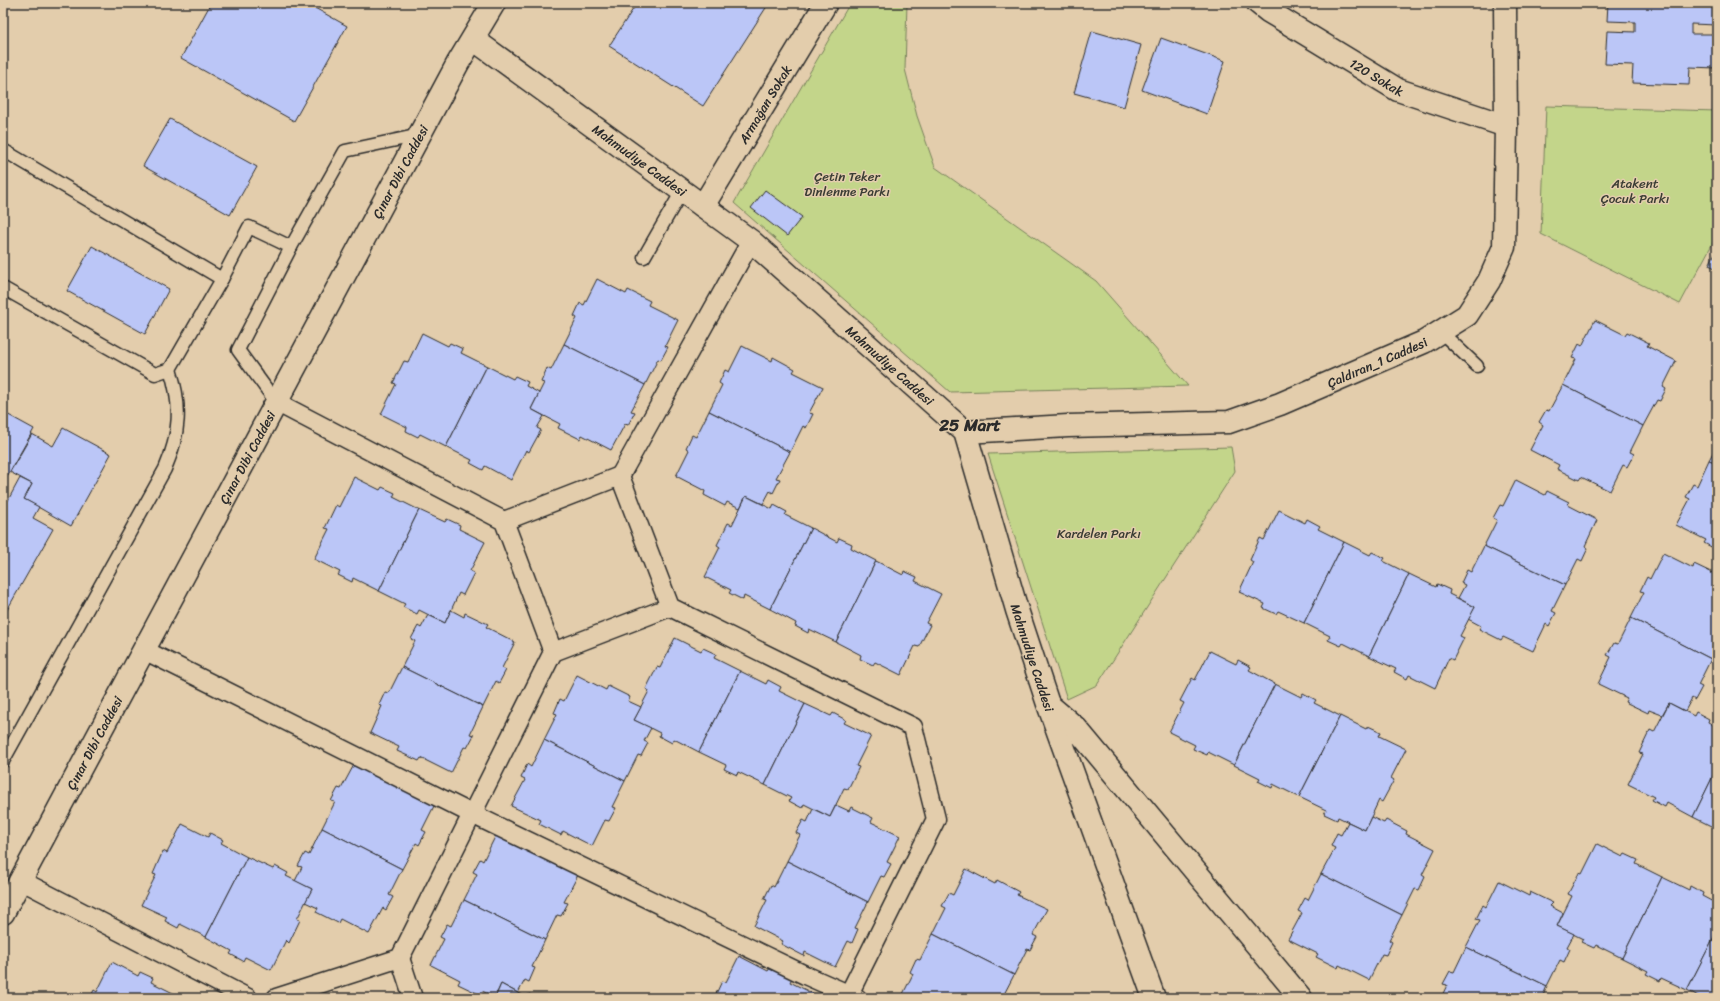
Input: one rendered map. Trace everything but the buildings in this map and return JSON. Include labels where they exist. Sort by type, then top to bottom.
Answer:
[{"type":"street","name":"Çınar Dibi Caddesi","points":[[3,913],[458,63],[494,3]]},
{"type":"street","name":"Armağan Sokak","points":[[703,206],[826,3]]},
{"type":"street","name":"120 Sokak","points":[[1258,3],[1268,11],[1398,90],[1506,126]]},
{"type":"street","name":"Çaldıran_1 Caddesi","points":[[965,432],[1068,426],[1229,422],[1287,401],[1424,342],[1467,315],[1489,281],[1504,247],[1506,126],[1505,3]]},
{"type":"street","name":"Mahmudiye Caddesi","points":[[473,39],[751,241],[965,432],[1017,610],[1048,704],[1154,998]]},
{"type":"street","points":[[504,521],[620,476],[751,241]]},
{"type":"street","points":[[276,402],[504,521],[553,652]]},
{"type":"street","points":[[144,650],[472,814],[851,997],[936,819],[913,727],[670,607],[620,476]]},
{"type":"street","points":[[413,998],[400,958],[553,652],[670,607]]},
{"type":"street","points":[[1048,704],[1076,728],[1301,998]]},
{"type":"street","points":[[20,880],[248,998]]},
{"type":"street","points":[[276,998],[400,958]]},
{"type":"lane","points":[[276,402],[238,350],[291,247],[345,152],[420,135]]},
{"type":"lane","points":[[3,150],[222,278]]},
{"type":"lane","points":[[644,256],[682,191]]},
{"type":"lane","points":[[3,288],[155,374],[170,369],[250,227],[291,247]]},
{"type":"lane","points":[[1441,332],[1477,366]]},
{"type":"lane","points":[[3,761],[165,469],[172,452],[176,435],[178,409],[175,385],[170,369]]},
{"type":"green space","name":"Çetin Teker Dinlenme Parkı","points":[[850,3],[907,3],[905,69],[917,116],[935,167],[1096,281],[1188,386],[950,392],[734,203]]},
{"type":"green space","name":"Atakent Çocuk Parkı","points":[[1546,106],[1717,111],[1717,235],[1680,304],[1541,234]]},
{"type":"green space","name":"Kardelen Parkı","points":[[1231,447],[1235,471],[1097,685],[1067,699],[988,454]]},
{"type":"district","name":"25 Mart","points":[[970,425]]}]
